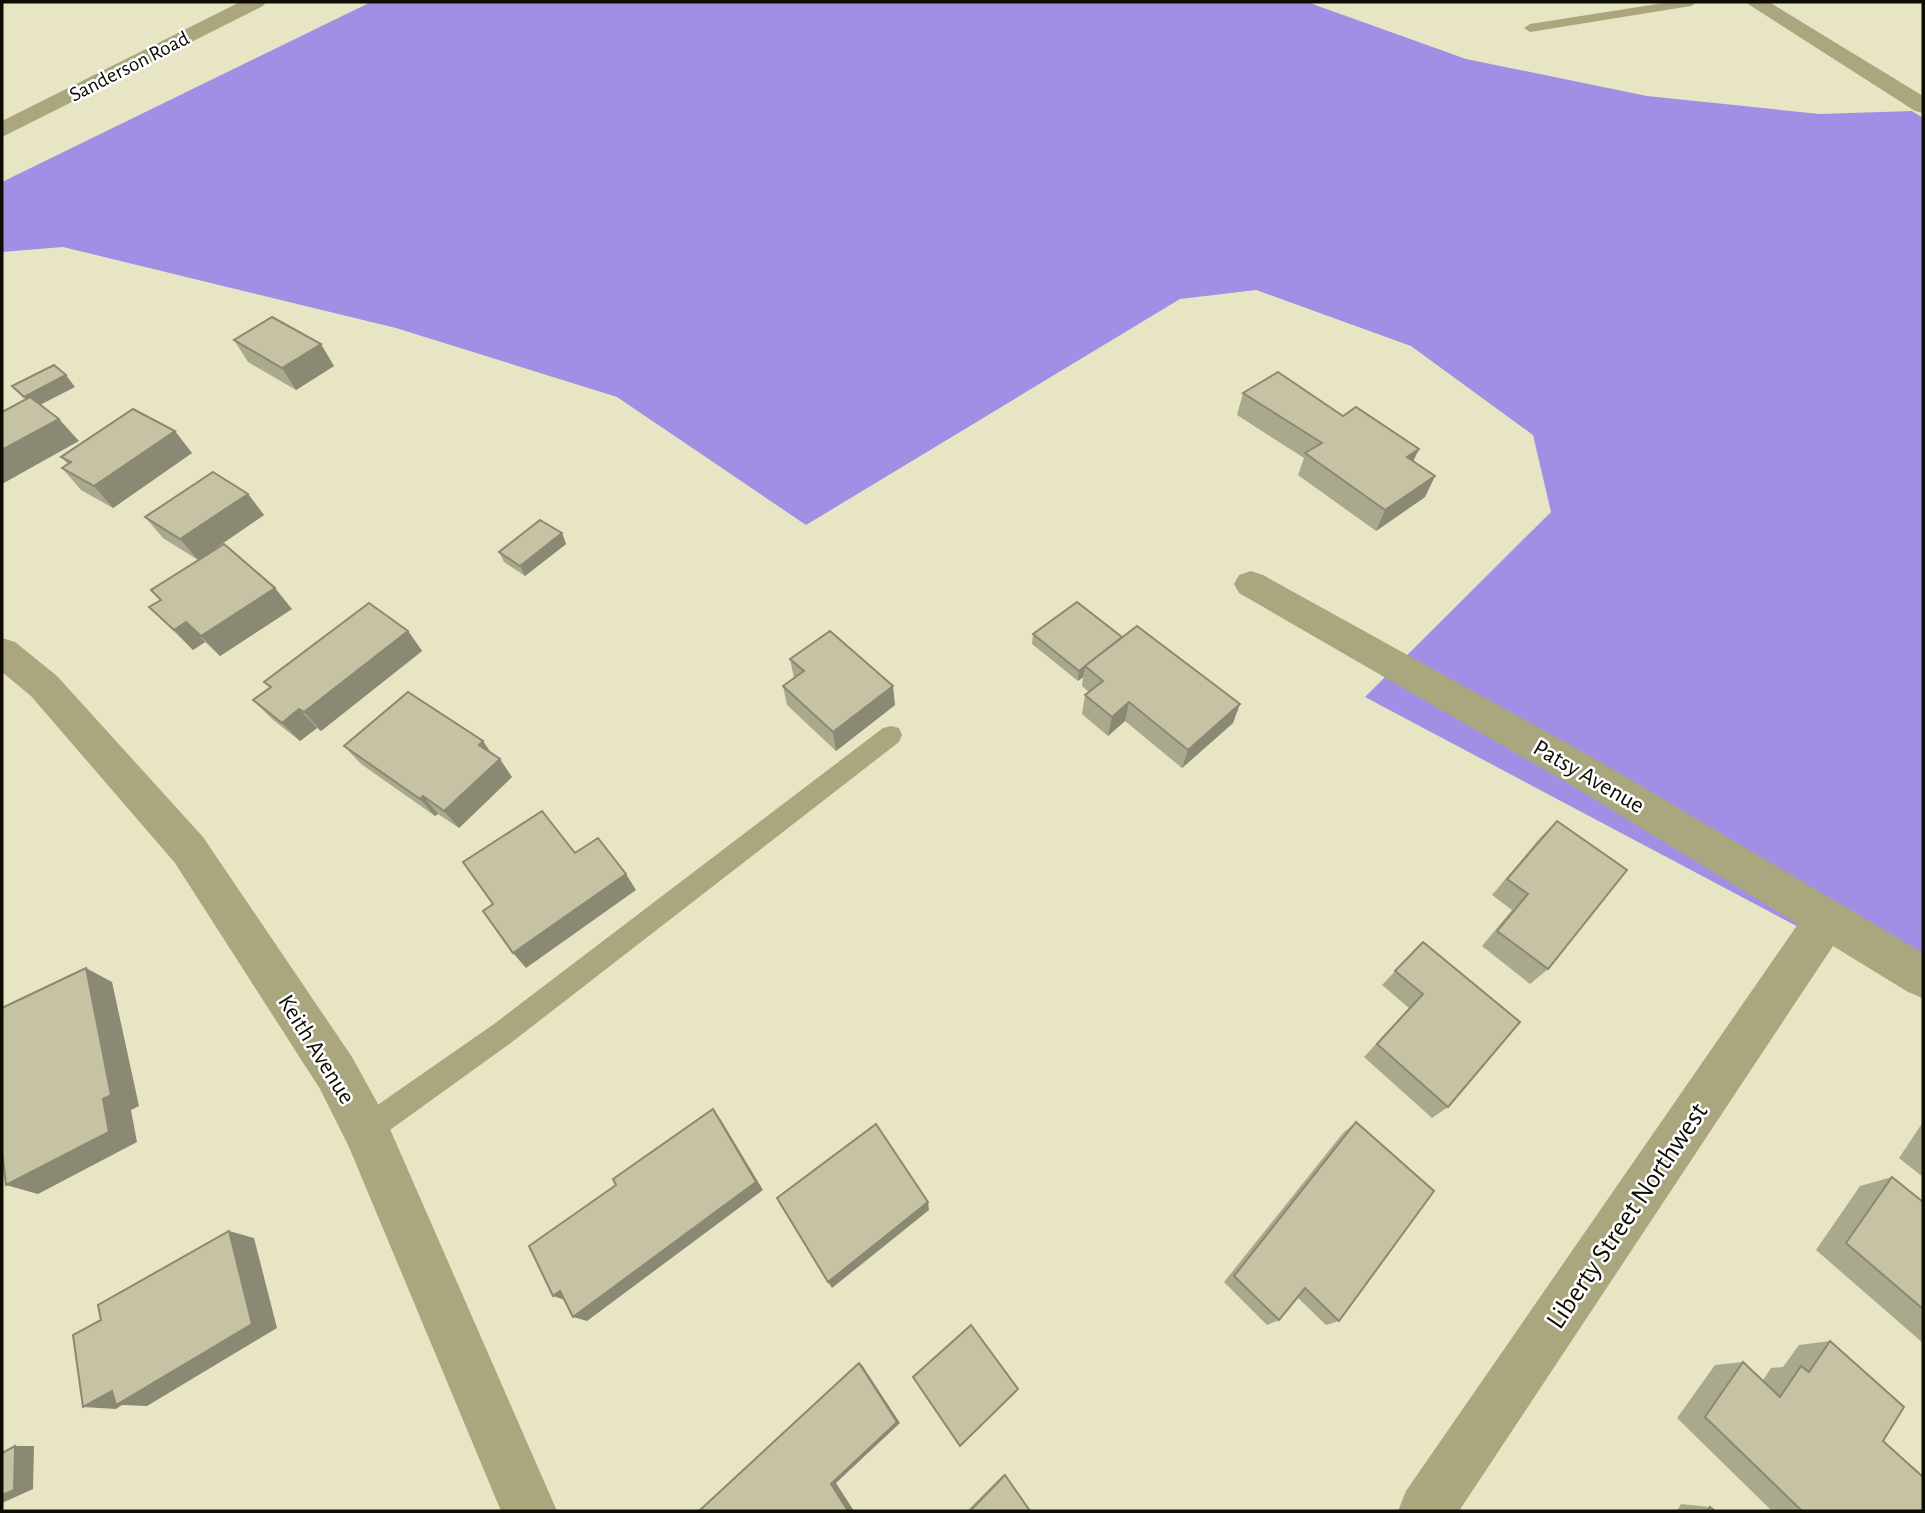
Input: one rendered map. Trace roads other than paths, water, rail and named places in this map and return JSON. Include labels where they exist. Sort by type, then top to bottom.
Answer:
[{"type":"street","name":"Sanderson Road","points":[[2,130],[256,2]]},
{"type":"street","points":[[1755,2],[1923,106]]},
{"type":"street","name":"Patsy Avenue","points":[[1251,584],[1585,773],[1923,977]]},
{"type":"street","name":"Keith Avenue","points":[[2,652],[44,686],[189,850],[335,1073],[366,1130],[529,1511]]},
{"type":"street","name":"Liberty Street Northwest","points":[[1426,1511],[1827,918]]},
{"type":"lane","points":[[1530,28],[1691,2]]},
{"type":"lane","points":[[366,1130],[503,1033],[891,735]]}]
